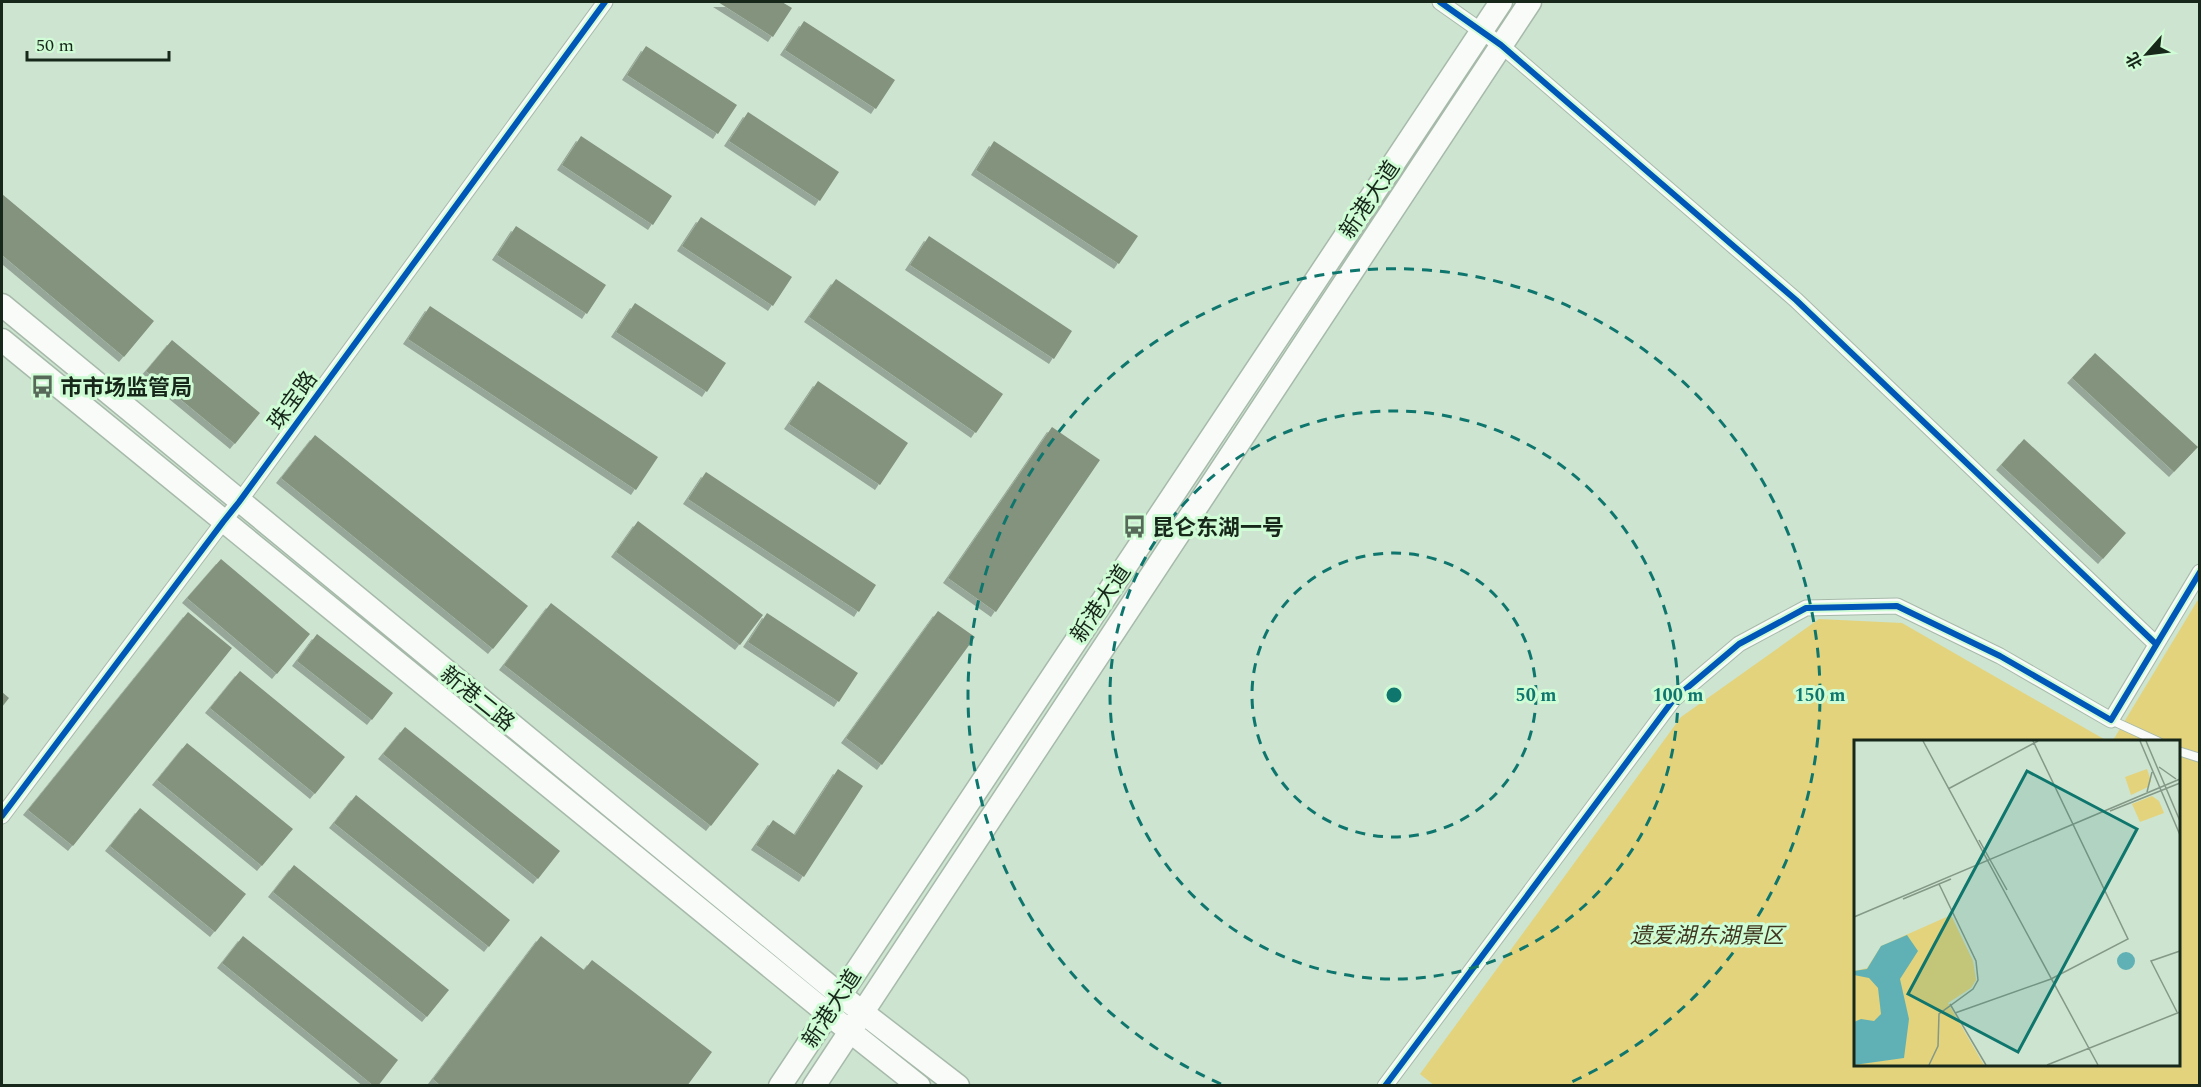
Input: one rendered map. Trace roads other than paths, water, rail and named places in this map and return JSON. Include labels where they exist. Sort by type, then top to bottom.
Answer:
[{"type":"main road","name":"新港大道","points":[[780,1086],[839,993],[1501,2]]},
{"type":"main road","name":"新港大道","points":[[814,1086],[1530,2]]},
{"type":"main road","name":"新港二路","points":[[2,305],[839,993],[958,1086]]},
{"type":"main road","name":"新港二路","points":[[2,340],[919,1086]]},
{"type":"street","name":"珠宝路","points":[[2,816],[239,502],[605,2]]},
{"type":"street","points":[[1440,2],[1501,45],[1796,300],[2156,644]]},
{"type":"street","points":[[1385,1086],[1674,699],[1738,644],[1806,608],[1897,606],[2000,656],[2111,720],[2199,572]]},
{"type":"lane","points":[[2111,720],[2155,740]]},
{"type":"lane","points":[[2180,752],[2199,758]]},
{"type":"place","name":"市市场监管局","points":[[42,387]]},
{"type":"place","name":"昆仑东湖一号","points":[[1134,527]]},
{"type":"park label","name":"遗爱湖东湖景区","points":[[1707,935]]}]
